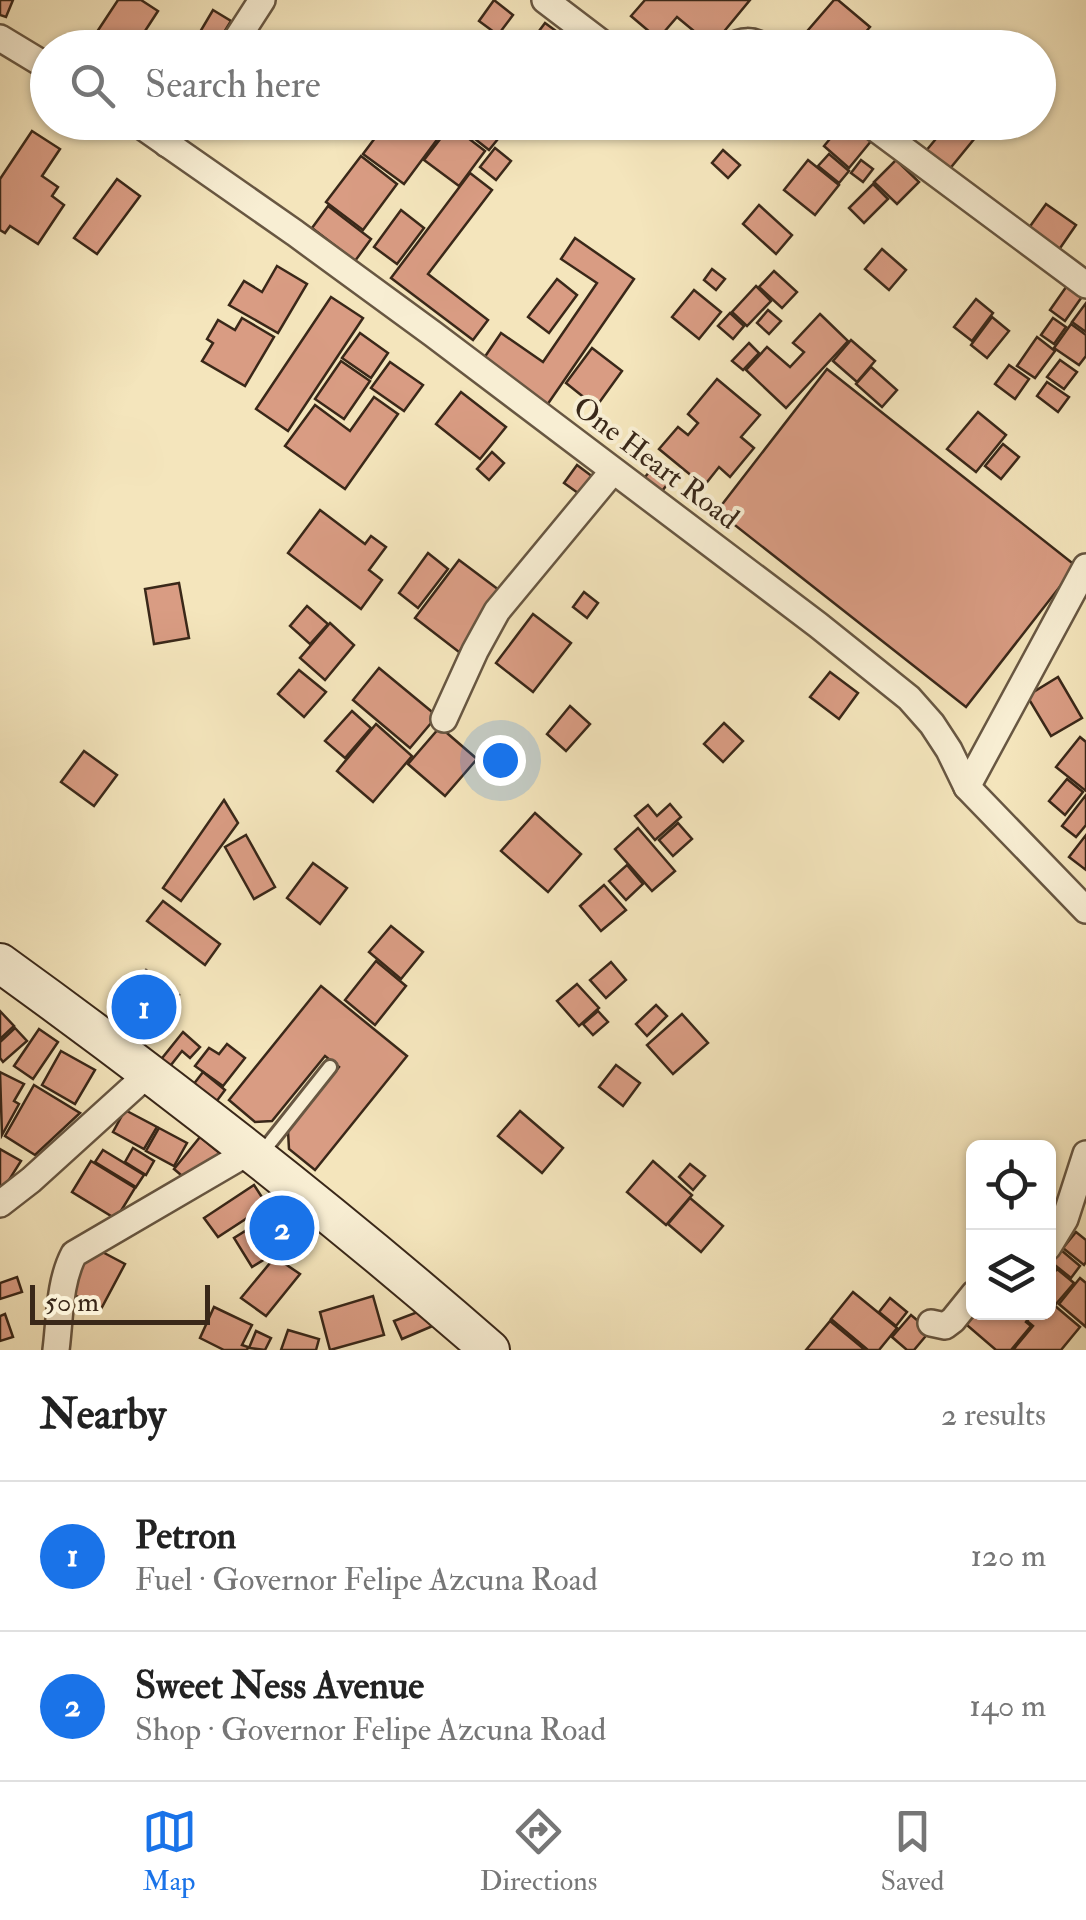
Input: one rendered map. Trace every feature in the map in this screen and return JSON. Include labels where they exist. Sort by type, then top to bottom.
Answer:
[{"type":"street","points":[[243,30],[262,0]]},
{"type":"street","points":[[545,0],[584,30]]},
{"type":"street","points":[[0,38],[30,56]]},
{"type":"street","name":"One Heart Road","points":[[183,140],[909,698],[941,737],[967,787],[1086,910]]},
{"type":"street","points":[[891,140],[1086,285]]},
{"type":"street","points":[[444,719],[497,612],[613,471]]},
{"type":"street","points":[[967,787],[1086,567]]},
{"type":"street","points":[[0,964],[256,1153],[490,1350]]},
{"type":"street","points":[[0,1204],[149,1073]]},
{"type":"street","points":[[56,1350],[65,1280],[74,1254],[256,1153]]},
{"type":"street","points":[[1056,1232],[1086,1154]]},
{"type":"street","points":[[932,1323],[944,1326],[966,1304]]},
{"type":"lane","points":[[256,1153],[330,1067]]},
{"type":"building","points":[[0,0],[13,0],[6,17],[0,15]]},
{"type":"building","points":[[118,0],[141,0],[158,11],[146,30],[98,30]]},
{"type":"building","points":[[494,0],[513,15],[502,30],[491,30],[479,21]]},
{"type":"building","points":[[645,0],[750,0],[725,30],[693,30],[677,17],[666,30],[647,30],[631,16]]},
{"type":"building","points":[[834,0],[870,27],[867,30],[808,30]]},
{"type":"building","points":[[213,10],[231,21],[225,30],[201,30]]},
{"type":"building","points":[[30,134],[30,140],[46,140],[60,149],[42,176],[58,187],[52,196],[64,205],[38,244],[10,226],[5,233],[0,230],[0,179]]},
{"type":"building","points":[[374,140],[437,140],[404,184],[363,154]]},
{"type":"building","points":[[439,140],[471,140],[485,151],[459,186],[424,160]]},
{"type":"building","points":[[476,140],[497,140],[489,150]]},
{"type":"building","points":[[829,140],[872,140],[849,168],[824,146]]},
{"type":"building","points":[[935,140],[973,140],[948,171],[925,152]]},
{"type":"building","points":[[495,148],[511,161],[496,180],[480,167]]},
{"type":"building","points":[[723,150],[740,165],[728,178],[712,163]]},
{"type":"building","points":[[829,154],[849,171],[839,183],[818,166]]},
{"type":"building","points":[[361,156],[397,184],[363,230],[326,202]]},
{"type":"building","points":[[808,160],[839,185],[815,215],[784,190]]},
{"type":"building","points":[[861,160],[873,169],[863,182],[851,173]]},
{"type":"building","points":[[896,160],[919,182],[897,204],[874,182]]},
{"type":"building","points":[[470,173],[492,190],[428,274],[488,320],[473,340],[391,278]]},
{"type":"building","points":[[117,179],[140,196],[97,254],[74,238]]},
{"type":"building","points":[[873,184],[888,199],[864,223],[849,208]]},
{"type":"building","points":[[1046,204],[1076,225],[1056,254],[1026,232]]},
{"type":"building","points":[[759,205],[792,235],[776,254],[743,224]]},
{"type":"building","points":[[328,206],[371,239],[355,261],[312,228]]},
{"type":"building","points":[[401,210],[424,228],[397,264],[374,247]]},
{"type":"building","points":[[575,238],[634,279],[545,408],[480,364],[501,333],[543,362],[597,283],[561,259]]},
{"type":"building","points":[[882,249],[906,270],[889,290],[865,269]]},
{"type":"building","points":[[277,266],[307,284],[278,333],[229,305],[244,281],[262,292]]},
{"type":"building","points":[[712,269],[725,279],[716,290],[704,280]]},
{"type":"building","points":[[774,271],[797,292],[782,308],[759,287]]},
{"type":"building","points":[[557,279],[577,295],[549,333],[528,317]]},
{"type":"building","points":[[1071,280],[1086,291],[1065,321],[1050,310]]},
{"type":"building","points":[[756,286],[771,301],[747,326],[732,312]]},
{"type":"building","points":[[694,290],[721,312],[699,339],[672,317]]},
{"type":"building","points":[[331,297],[363,318],[288,431],[256,409]]},
{"type":"building","points":[[976,299],[993,313],[972,341],[954,327]]},
{"type":"building","points":[[1086,303],[1086,332],[1072,322]]},
{"type":"building","points":[[768,310],[781,321],[769,334],[757,323]]},
{"type":"building","points":[[730,313],[744,326],[733,339],[718,326]]},
{"type":"building","points":[[820,314],[848,341],[786,408],[746,370],[767,347],[790,367],[804,352],[793,343]]},
{"type":"building","points":[[992,317],[1009,331],[987,358],[971,345]]},
{"type":"building","points":[[242,318],[274,337],[245,386],[202,361],[213,343],[207,339],[218,320],[235,330]]},
{"type":"building","points":[[1053,318],[1066,327],[1054,344],[1041,335]]},
{"type":"building","points":[[1071,324],[1086,335],[1086,356],[1079,365],[1054,348]]},
{"type":"building","points":[[360,333],[388,353],[371,378],[342,358]]},
{"type":"building","points":[[1037,337],[1055,351],[1035,378],[1017,366]]},
{"type":"building","points":[[851,340],[875,361],[857,382],[833,361]]},
{"type":"building","points":[[749,343],[759,353],[743,370],[732,361]]},
{"type":"building","points":[[592,348],[622,371],[596,407],[566,383]]},
{"type":"building","points":[[1060,360],[1077,372],[1064,389],[1047,377]]},
{"type":"building","points":[[341,361],[370,381],[344,419],[315,399]]},
{"type":"building","points":[[390,362],[423,385],[404,411],[371,388]]},
{"type":"building","points":[[1009,365],[1029,379],[1015,399],[995,384]]},
{"type":"building","points":[[871,367],[897,390],[882,407],[856,384]]},
{"type":"building","points":[[827,369],[1076,566],[966,707],[717,511]]},
{"type":"building","points":[[717,379],[760,415],[741,437],[754,448],[730,477],[719,467],[704,486],[659,449],[678,427],[688,435],[698,423],[688,414]]},
{"type":"building","points":[[1047,382],[1069,397],[1058,412],[1037,396]]},
{"type":"building","points":[[461,392],[506,427],[480,459],[436,424]]},
{"type":"building","points":[[374,397],[398,414],[345,489],[285,446],[315,405],[350,431]]},
{"type":"building","points":[[978,412],[1006,435],[976,472],[947,449]]},
{"type":"building","points":[[1003,444],[1019,457],[1001,479],[985,466]]},
{"type":"building","points":[[492,452],[504,463],[489,480],[477,469]]},
{"type":"building","points":[[659,460],[676,473],[659,495],[641,482]]},
{"type":"building","points":[[577,465],[597,480],[585,498],[564,483]]},
{"type":"building","points":[[320,510],[365,544],[371,536],[386,547],[369,570],[382,580],[361,609],[288,553]]},
{"type":"building","points":[[428,553],[448,569],[418,608],[399,593]]},
{"type":"building","points":[[459,560],[503,593],[459,652],[415,618]]},
{"type":"building","points":[[179,583],[189,638],[154,644],[145,589]]},
{"type":"building","points":[[584,592],[598,603],[587,618],[573,607]]},
{"type":"building","points":[[307,606],[328,624],[310,644],[290,626]]},
{"type":"building","points":[[533,614],[571,643],[533,692],[496,663]]},
{"type":"building","points":[[330,623],[354,645],[325,680],[300,658]]},
{"type":"building","points":[[379,668],[437,716],[410,748],[353,700]]},
{"type":"building","points":[[299,670],[326,692],[304,717],[278,694]]},
{"type":"building","points":[[830,672],[858,693],[839,719],[810,697]]},
{"type":"building","points":[[1058,677],[1082,718],[1051,736],[1027,696]]},
{"type":"building","points":[[570,706],[590,724],[566,751],[547,734]]},
{"type":"building","points":[[352,711],[371,728],[345,758],[325,741]]},
{"type":"building","points":[[724,723],[743,741],[723,762],[704,744]]},
{"type":"building","points":[[376,724],[412,756],[373,802],[337,771]]},
{"type":"building","points":[[440,727],[477,759],[445,796],[408,764]]},
{"type":"building","points":[[1080,737],[1086,742],[1086,791],[1056,767]]},
{"type":"building","points":[[84,751],[117,775],[94,806],[61,782]]},
{"type":"building","points":[[1067,779],[1083,792],[1065,815],[1049,801]]},
{"type":"building","points":[[1086,795],[1086,825],[1076,837],[1062,826]]},
{"type":"building","points":[[224,800],[238,823],[181,901],[163,888]]},
{"type":"building","points":[[670,804],[681,817],[655,840],[635,816],[648,805],[657,816]]},
{"type":"building","points":[[535,813],[581,854],[548,892],[501,851]]},
{"type":"building","points":[[678,823],[692,839],[673,856],[659,840]]},
{"type":"building","points":[[638,828],[675,871],[652,891],[615,849]]},
{"type":"building","points":[[246,835],[275,887],[254,899],[225,847]]},
{"type":"building","points":[[1086,835],[1086,870],[1069,857]]},
{"type":"building","points":[[313,863],[347,888],[320,924],[287,898]]},
{"type":"building","points":[[627,865],[643,884],[626,900],[609,881]]},
{"type":"building","points":[[604,885],[626,910],[601,931],[580,906]]},
{"type":"building","points":[[163,901],[220,944],[205,965],[147,921]]},
{"type":"building","points":[[391,926],[423,952],[401,979],[369,952]]},
{"type":"building","points":[[376,961],[406,986],[375,1025],[345,1000]]},
{"type":"building","points":[[611,962],[626,980],[606,998],[590,980]]},
{"type":"building","points":[[146,970],[179,995],[142,1044],[109,1018]]},
{"type":"building","points":[[577,984],[599,1008],[579,1026],[557,1001]]},
{"type":"building","points":[[321,986],[407,1056],[315,1170],[289,1149],[288,1131],[339,1067],[325,1056],[272,1121],[255,1122],[229,1100]]},
{"type":"building","points":[[656,1005],[667,1016],[647,1036],[636,1024]]},
{"type":"building","points":[[0,1011],[14,1026],[0,1039]]},
{"type":"building","points":[[598,1011],[608,1022],[593,1035],[583,1024]]},
{"type":"building","points":[[682,1014],[708,1043],[673,1074],[647,1045]]},
{"type":"building","points":[[15,1028],[27,1041],[3,1062],[0,1042]]},
{"type":"building","points":[[39,1029],[58,1042],[33,1079],[14,1066]]},
{"type":"building","points":[[183,1032],[200,1047],[190,1058],[182,1051],[167,1070],[159,1062]]},
{"type":"building","points":[[227,1044],[245,1058],[223,1086],[195,1066],[209,1048],[219,1054]]},
{"type":"building","points":[[61,1051],[95,1070],[75,1104],[42,1085]]},
{"type":"building","points":[[616,1065],[640,1083],[623,1106],[599,1087]]},
{"type":"building","points":[[0,1072],[24,1084],[14,1101],[19,1104],[2,1135]]},
{"type":"building","points":[[203,1072],[225,1090],[216,1102],[193,1085]]},
{"type":"building","points":[[34,1085],[80,1113],[35,1155],[5,1136]]},
{"type":"building","points":[[125,1110],[157,1127],[144,1149],[113,1132]]},
{"type":"building","points":[[520,1111],[563,1148],[542,1173],[498,1136]]},
{"type":"building","points":[[159,1128],[187,1143],[174,1166],[146,1151]]},
{"type":"building","points":[[200,1137],[222,1155],[188,1181],[174,1169]]},
{"type":"building","points":[[133,1148],[154,1161],[146,1175],[125,1162]]},
{"type":"building","points":[[0,1149],[21,1161],[4,1188],[0,1186]]},
{"type":"building","points":[[103,1150],[144,1175],[136,1187],[95,1162]]},
{"type":"building","points":[[91,1161],[135,1188],[116,1219],[72,1192]]},
{"type":"building","points":[[653,1161],[692,1195],[666,1225],[627,1192]]},
{"type":"building","points":[[690,1164],[705,1176],[693,1190],[679,1177]]},
{"type":"building","points":[[254,1185],[267,1205],[218,1237],[204,1218]]},
{"type":"building","points":[[690,1198],[723,1226],[701,1252],[668,1224]]},
{"type":"building","points":[[277,1211],[296,1240],[252,1267],[234,1238]]},
{"type":"building","points":[[1076,1232],[1086,1240],[1084,1265],[1063,1248]]},
{"type":"building","points":[[91,1246],[125,1264],[101,1309],[67,1291]]},
{"type":"building","points":[[1061,1250],[1080,1266],[1071,1278],[1056,1266]]},
{"type":"building","points":[[275,1257],[300,1274],[266,1316],[241,1298]]},
{"type":"building","points":[[1056,1270],[1074,1283],[1056,1304]]},
{"type":"building","points":[[17,1277],[22,1292],[0,1299],[0,1283]]},
{"type":"building","points":[[1080,1278],[1086,1283],[1086,1327],[1059,1304]]},
{"type":"building","points":[[853,1292],[897,1328],[879,1350],[868,1350],[831,1319]]},
{"type":"building","points":[[373,1296],[384,1335],[330,1350],[320,1312]]},
{"type":"building","points":[[890,1298],[907,1312],[896,1326],[879,1312]]},
{"type":"building","points":[[214,1307],[252,1325],[242,1345],[247,1350],[224,1350],[200,1338]]},
{"type":"building","points":[[1056,1307],[1080,1327],[1061,1350],[1013,1350],[1033,1326],[1027,1321],[1056,1320]]},
{"type":"building","points":[[428,1308],[435,1325],[402,1339],[394,1321]]},
{"type":"building","points":[[5,1314],[13,1337],[0,1341],[0,1316]]},
{"type":"building","points":[[911,1315],[930,1331],[914,1350],[907,1350],[892,1337]]},
{"type":"building","points":[[966,1317],[966,1320],[1027,1320],[1031,1326],[1011,1350],[996,1350],[961,1320]]},
{"type":"building","points":[[830,1321],[865,1350],[806,1350]]},
{"type":"building","points":[[288,1330],[319,1339],[316,1350],[281,1350]]},
{"type":"building","points":[[256,1331],[271,1338],[265,1350],[249,1348]]},
{"type":"place","name":"Petron","points":[[144,1007]]},
{"type":"place","name":"Sweet Ness Avenue","points":[[282,1228]]}]
